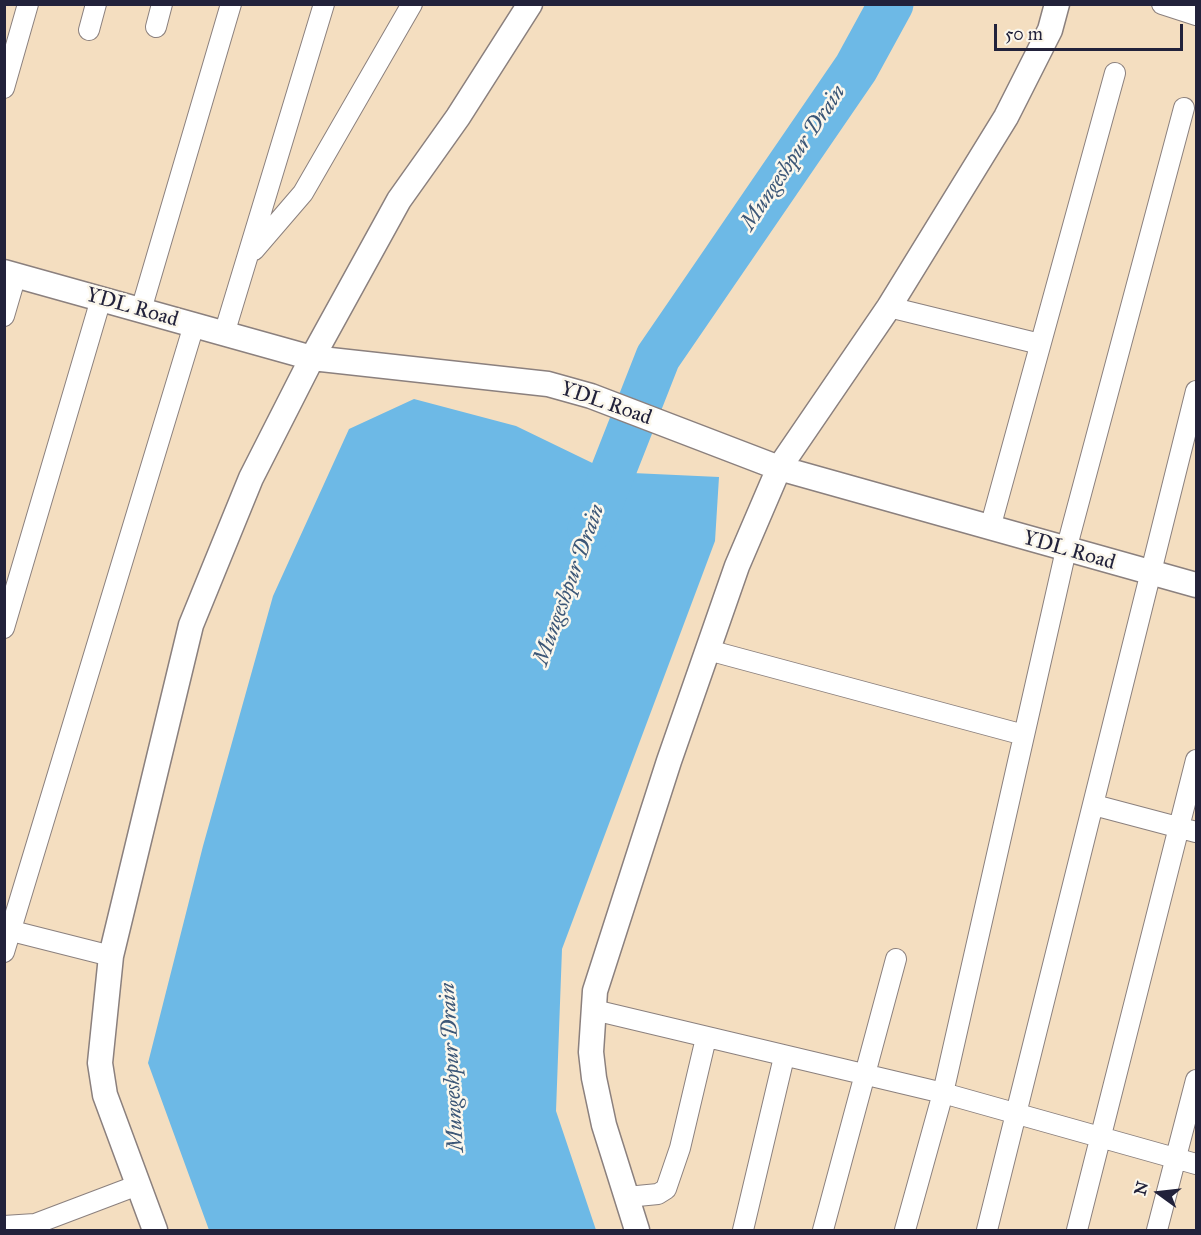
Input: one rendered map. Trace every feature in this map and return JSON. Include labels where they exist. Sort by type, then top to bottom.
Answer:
[{"type":"street","points":[[4,88],[28,4]]},
{"type":"street","points":[[89,30],[96,4]]},
{"type":"street","points":[[156,27],[162,4]]},
{"type":"street","points":[[141,310],[231,4]]},
{"type":"street","points":[[224,334],[250,255],[324,4]]},
{"type":"street","points":[[250,255],[303,193],[412,4]]},
{"type":"street","points":[[155,1230],[105,1095],[101,1078],[104,1006],[111,956],[191,625],[251,478],[312,358],[399,200],[458,117],[530,4]]},
{"type":"street","points":[[637,1230],[604,1125],[594,1078],[591,1052],[599,977],[742,550],[779,468],[889,307],[1006,117],[1050,30],[1057,4]]},
{"type":"street","points":[[1162,4],[1197,15]]},
{"type":"street","points":[[990,528],[1114,73]]},
{"type":"street","points":[[905,1230],[943,1094],[1066,550],[1184,108]]},
{"type":"street","points":[[4,316],[10,274]]},
{"type":"street","name":"YDL Road","points":[[10,274],[312,358],[548,384],[591,396],[779,468],[1151,574],[1197,585]]},
{"type":"street","points":[[4,628],[101,299]]},
{"type":"street","points":[[889,307],[1040,344]]},
{"type":"street","points":[[4,952],[8,930],[194,325]]},
{"type":"street","points":[[987,1230],[1197,392]]},
{"type":"street","points":[[708,650],[1024,735]]},
{"type":"street","points":[[1077,1230],[1188,830],[1197,760]]},
{"type":"street","points":[[1094,805],[1188,830]]},
{"type":"street","points":[[8,930],[111,956]]},
{"type":"street","points":[[823,1230],[896,959]]},
{"type":"street","points":[[594,1010],[1018,1113],[1197,1164]]},
{"type":"street","points":[[627,1197],[658,1194],[666,1189],[680,1148],[706,1038]]},
{"type":"street","points":[[743,1230],[784,1056]]},
{"type":"street","points":[[1157,1230],[1197,1080]]},
{"type":"street","points":[[4,1226],[35,1224],[138,1185]]},
{"type":"water","points":[[414,399],[516,426],[611,472],[719,477],[715,541],[562,949],[556,1111],[596,1230],[209,1230],[148,1063],[203,846],[273,596],[349,429]]},
{"type":"waterway","name":"Mungeshpur Drain","points":[[590,530],[658,357],[856,68],[891,4]]}]
